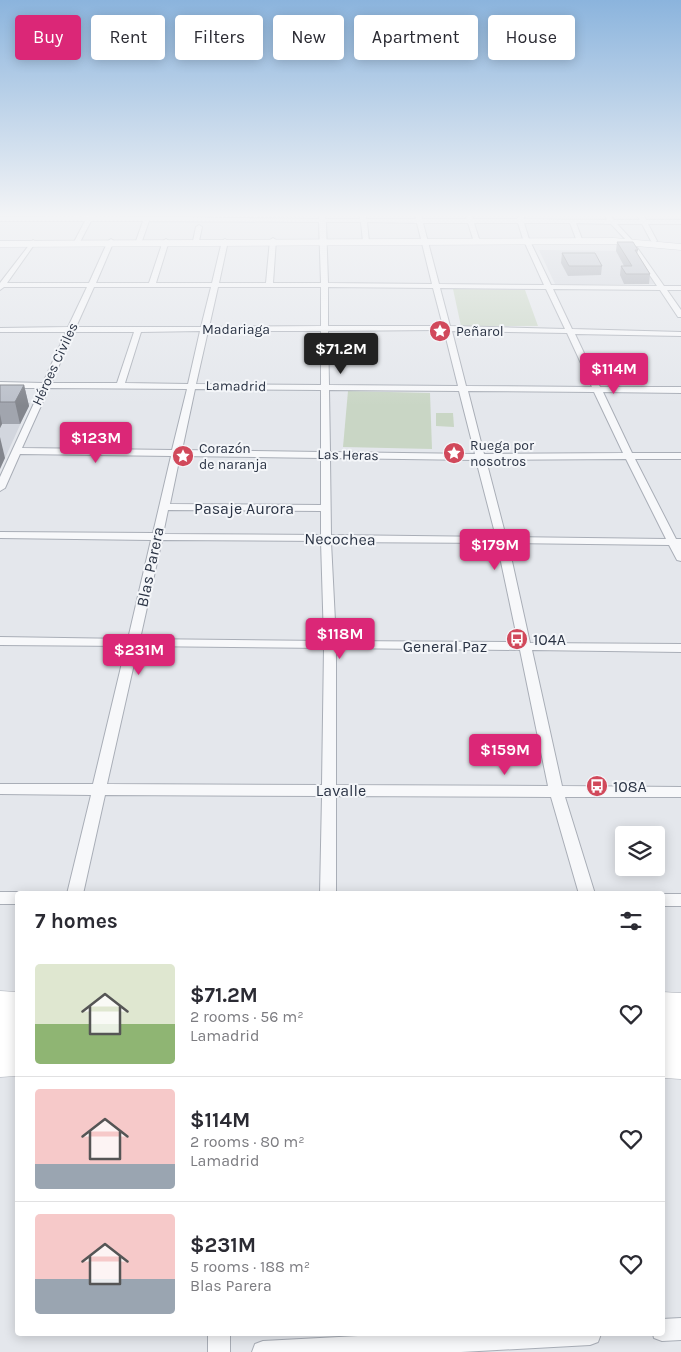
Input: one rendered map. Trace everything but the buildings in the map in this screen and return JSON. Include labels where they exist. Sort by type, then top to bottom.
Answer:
[{"type":"highway","points":[[0,1024],[15,1023]]},
{"type":"highway","points":[[665,1024],[681,1024]]},
{"type":"highway","points":[[0,1042],[15,1043]]},
{"type":"highway","points":[[665,1042],[681,1042]]},
{"type":"main road","points":[[0,1002],[15,1003]]},
{"type":"main road","points":[[665,1003],[681,1004]]},
{"type":"main road","points":[[0,1065],[15,1064]]},
{"type":"main road","points":[[665,1066],[681,1066]]},
{"type":"street","name":"Héroes Civiles","points":[[0,488],[44,385],[94,279]]},
{"type":"street","points":[[152,285],[154,279]]},
{"type":"street","name":"Blas Parera","points":[[76,891],[192,386],[215,279]]},
{"type":"street","points":[[269,279],[269,284]]},
{"type":"street","points":[[324,279],[326,328],[326,539],[330,646],[328,891]]},
{"type":"street","points":[[435,279],[502,541],[556,790],[586,891]]},
{"type":"street","points":[[545,279],[629,456],[678,542],[681,558]]},
{"type":"street","points":[[656,279],[681,315]]},
{"type":"street","points":[[1,286],[269,284],[681,288]]},
{"type":"street","name":"Madariaga","points":[[0,330],[326,328],[681,334]]},
{"type":"street","points":[[120,386],[138,330]]},
{"type":"street","name":"Lamadrid","points":[[0,384],[681,390]]},
{"type":"street","name":"Las Heras","points":[[16,451],[481,456],[681,456]]},
{"type":"street","name":"Pasaje Aurora","points":[[163,507],[326,508]]},
{"type":"street","name":"Necochea","points":[[0,535],[678,542]]},
{"type":"street","name":"General Paz","points":[[0,641],[330,646],[681,648]]},
{"type":"street","name":"Lavalle","points":[[0,789],[681,792]]},
{"type":"street","points":[[0,898],[15,898]]},
{"type":"street","points":[[665,900],[681,900]]},
{"type":"street","points":[[665,1330],[681,1329]]},
{"type":"street","points":[[219,1336],[219,1352]]},
{"type":"street","points":[[263,1352],[501,1341],[565,1336]]},
{"type":"shaded area","points":[[553,279],[652,279],[655,284],[555,284]]},
{"type":"shaded area","points":[[0,403],[30,403],[0,469]]},
{"type":"green space","points":[[453,289],[525,290],[538,326],[461,326]]},
{"type":"green space","points":[[348,391],[430,393],[432,449],[343,447]]},
{"type":"green space","points":[[436,413],[453,413],[454,427],[436,426]]},
{"type":"place","name":"Peñarol","points":[[440,331]]},
{"type":"place","name":"Ruega por nosotros","points":[[454,453]]},
{"type":"place","name":"Corazón de naranja","points":[[183,456]]},
{"type":"place","name":"104A","points":[[517,639]]},
{"type":"place","name":"108A","points":[[597,786]]}]
